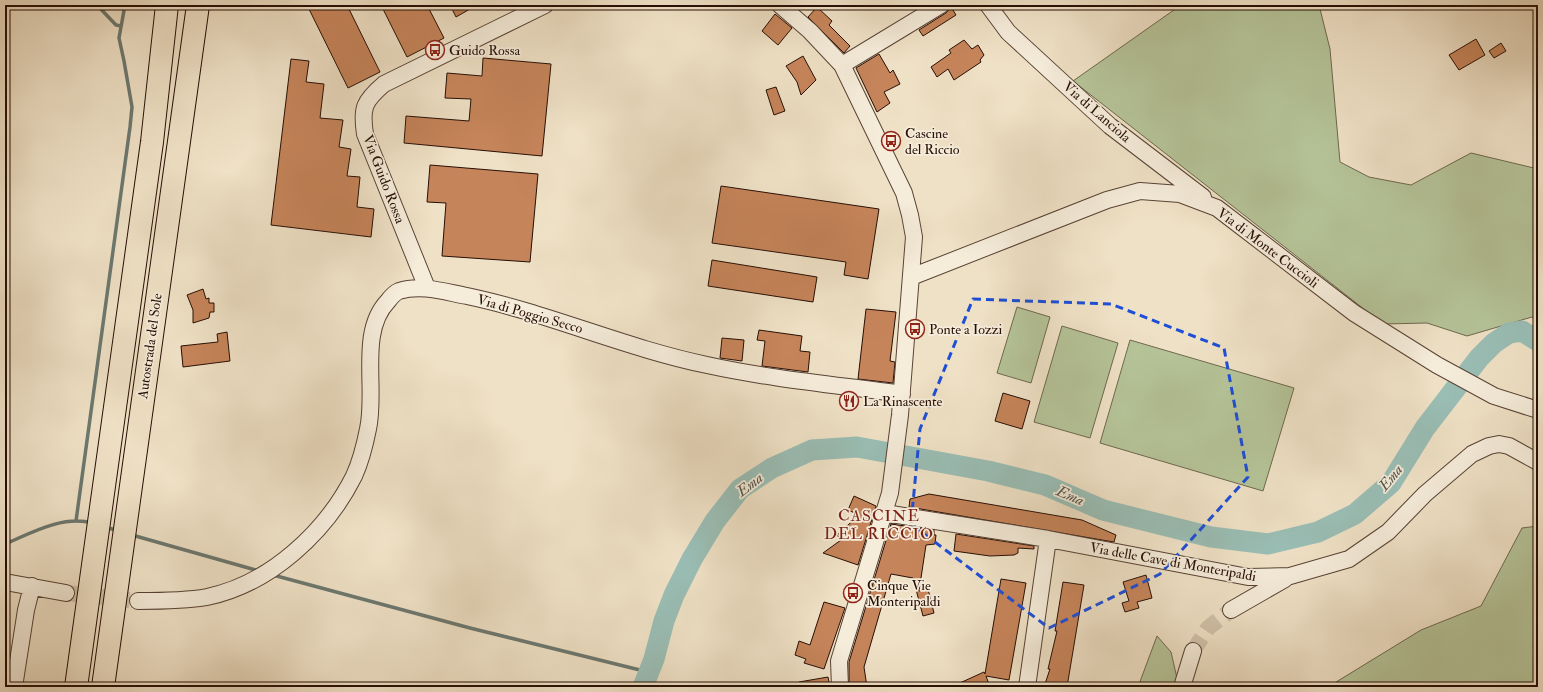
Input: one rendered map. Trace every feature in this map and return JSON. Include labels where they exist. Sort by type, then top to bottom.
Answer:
[{"type":"highway","name":"Autostrada del Sole","points":[[76,687],[151,150],[167,5]]},
{"type":"highway","name":"Autostrada del Sole","points":[[103,687],[198,5]]},
{"type":"street","name":"Via Guido Rossa","points":[[427,288],[365,134],[362,115],[370,96],[384,84],[545,5]]},
{"type":"street","points":[[780,5],[810,31],[842,65],[904,193],[914,237],[902,394],[888,501],[838,661],[840,687]]},
{"type":"street","points":[[842,65],[940,5]]},
{"type":"street","name":"Via di Lanciola","points":[[988,5],[1008,32],[1110,126],[1217,208]]},
{"type":"street","name":"Via di Monte Cuccioli","points":[[911,277],[1107,200],[1140,191],[1180,194],[1217,208],[1354,313],[1437,365],[1494,396],[1538,410]]},
{"type":"street","name":"Via di Poggio Secco","points":[[138,601],[178,600],[206,597],[220,593],[269,570],[310,538],[355,475],[369,425],[371,341],[374,323],[382,307],[397,292],[427,288],[507,304],[647,349],[705,365],[902,394]]},
{"type":"street","name":"Via delle Cave di Monteripaldi","points":[[888,501],[1048,539],[1248,577],[1290,576],[1320,569],[1349,559],[1388,532],[1425,494],[1472,454],[1489,446],[1499,444],[1509,446],[1538,462]]},
{"type":"street","points":[[1027,687],[1048,539]]},
{"type":"street","points":[[1231,610],[1290,576]]},
{"type":"street","points":[[5,582],[66,593]]},
{"type":"street","points":[[14,687],[25,618],[32,586]]},
{"type":"street","points":[[1182,687],[1193,651]]},
{"type":"highlighted area","points":[[973,299],[1111,304],[1224,348],[1248,477],[1160,574],[1049,628],[911,524],[920,429]]},
{"type":"green space","points":[[1181,5],[1319,5],[1330,49],[1340,162],[1369,177],[1411,185],[1471,153],[1538,169],[1538,321],[1532,317],[1467,336],[1427,323],[1383,324],[1073,81]]},
{"type":"green space","points":[[1017,307],[1050,317],[1031,383],[997,373]]},
{"type":"green space","points":[[1062,326],[1118,343],[1090,438],[1034,422]]},
{"type":"green space","points":[[1130,340],[1294,388],[1263,491],[1100,443]]},
{"type":"green space","points":[[1538,526],[1538,687],[1328,687],[1421,630],[1481,606],[1522,528]]},
{"type":"green space","points":[[1157,636],[1171,652],[1179,687],[1138,687]]},
{"type":"building","points":[[307,5],[347,5],[380,72],[348,88]]},
{"type":"building","points":[[381,5],[427,5],[444,38],[407,57]]},
{"type":"building","points":[[450,5],[477,5],[456,17]]},
{"type":"building","points":[[817,7],[832,21],[829,25],[850,46],[844,53],[808,17]]},
{"type":"building","points":[[951,7],[956,15],[923,36],[919,30],[946,13]]},
{"type":"building","points":[[775,14],[792,28],[778,45],[762,31]]},
{"type":"building","points":[[1476,39],[1485,55],[1459,70],[1449,55]]},
{"type":"building","points":[[964,40],[972,49],[978,45],[984,55],[980,60],[981,62],[954,80],[948,69],[937,77],[931,67],[951,53],[949,50]]},
{"type":"building","points":[[1501,43],[1506,51],[1494,58],[1489,51]]},
{"type":"building","points":[[879,54],[890,73],[893,70],[900,84],[884,92],[890,103],[877,112],[856,68]]},
{"type":"building","points":[[803,56],[816,80],[801,95],[797,82],[786,66]]},
{"type":"building","points":[[483,58],[551,64],[542,156],[404,143],[406,116],[469,121],[471,99],[445,98],[447,73],[482,76]]},
{"type":"building","points":[[291,59],[309,61],[306,82],[324,84],[320,118],[343,120],[339,147],[351,149],[347,176],[360,177],[357,207],[374,209],[371,237],[271,225]]},
{"type":"building","points":[[776,87],[785,111],[774,115],[766,90]]},
{"type":"building","points":[[430,165],[538,174],[530,262],[442,256],[446,203],[427,202]]},
{"type":"building","points":[[721,186],[879,209],[868,279],[844,275],[846,262],[712,243]]},
{"type":"building","points":[[712,260],[817,277],[813,302],[708,286]]},
{"type":"building","points":[[203,289],[206,299],[209,298],[209,303],[214,303],[214,312],[210,312],[209,318],[193,323],[193,310],[187,295]]},
{"type":"building","points":[[866,309],[896,312],[890,361],[895,362],[893,383],[858,379]]},
{"type":"building","points":[[759,330],[802,336],[800,351],[810,352],[808,372],[762,366],[765,341],[757,340]]},
{"type":"building","points":[[227,332],[230,361],[183,367],[181,346],[218,342],[217,334]]},
{"type":"building","points":[[722,338],[744,340],[742,361],[720,358]]},
{"type":"building","points":[[1003,393],[1030,401],[1022,429],[995,421]]},
{"type":"building","points":[[929,494],[1082,520],[1116,535],[1114,542],[909,507],[910,499]]},
{"type":"building","points":[[854,496],[876,506],[858,565],[823,553],[841,540],[837,535],[859,515],[848,510]]},
{"type":"building","points":[[891,524],[934,530],[934,535],[936,535],[935,544],[926,545],[919,591],[928,589],[934,613],[923,616],[913,578],[891,574],[864,667],[867,687],[849,687],[849,662]]},
{"type":"building","points":[[956,534],[1034,546],[1034,549],[1018,548],[1018,553],[1014,555],[990,556],[954,551]]},
{"type":"building","points":[[1146,575],[1152,598],[1137,602],[1139,608],[1125,612],[1122,603],[1129,601],[1123,582]]},
{"type":"building","points":[[1001,579],[1026,583],[1009,680],[986,676],[990,687],[951,687],[984,672],[985,674]]},
{"type":"building","points":[[1063,582],[1084,585],[1067,687],[1044,687],[1050,669],[1048,669],[1057,631],[1055,631]]},
{"type":"building","points":[[824,602],[845,608],[824,669],[804,663],[806,659],[795,655],[799,641],[810,645]]},
{"type":"building","points":[[828,677],[830,687],[799,687],[799,682]]},
{"type":"waterway","points":[[97,5],[116,25],[121,26]]},
{"type":"waterway","points":[[76,521],[132,107],[119,38],[125,5]]},
{"type":"waterway","name":"Ema","points":[[643,687],[654,659],[664,621],[674,595],[692,559],[715,521],[740,489],[772,468],[812,450],[857,447],[988,471],[1045,485],[1103,510],[1211,537],[1268,544],[1318,532],[1355,514],[1391,483],[1425,428],[1479,358],[1494,343],[1509,333],[1522,331],[1538,341]]},
{"type":"waterway","points":[[5,544],[36,530],[59,523],[70,521],[92,523]]},
{"type":"waterway","points":[[105,527],[119,531]]},
{"type":"waterway","points":[[132,535],[259,571]]},
{"type":"waterway","points":[[273,575],[470,628],[648,672]]},
{"type":"tunnel","points":[[66,593],[138,601]]},
{"type":"tunnel","points":[[1193,651],[1208,628],[1231,610]]},
{"type":"place","name":"Guido Rossa","points":[[435,50]]},
{"type":"place","name":"Cascine del Riccio","points":[[891,141]]},
{"type":"place","name":"Ponte a Iozzi","points":[[915,329]]},
{"type":"place","name":"La Rinascente","points":[[849,401]]},
{"type":"place","name":"Cinque Vie Monteripaldi","points":[[853,593]]},
{"type":"district","name":"CASCINE DEL RICCIO","points":[[879,525]]}]
